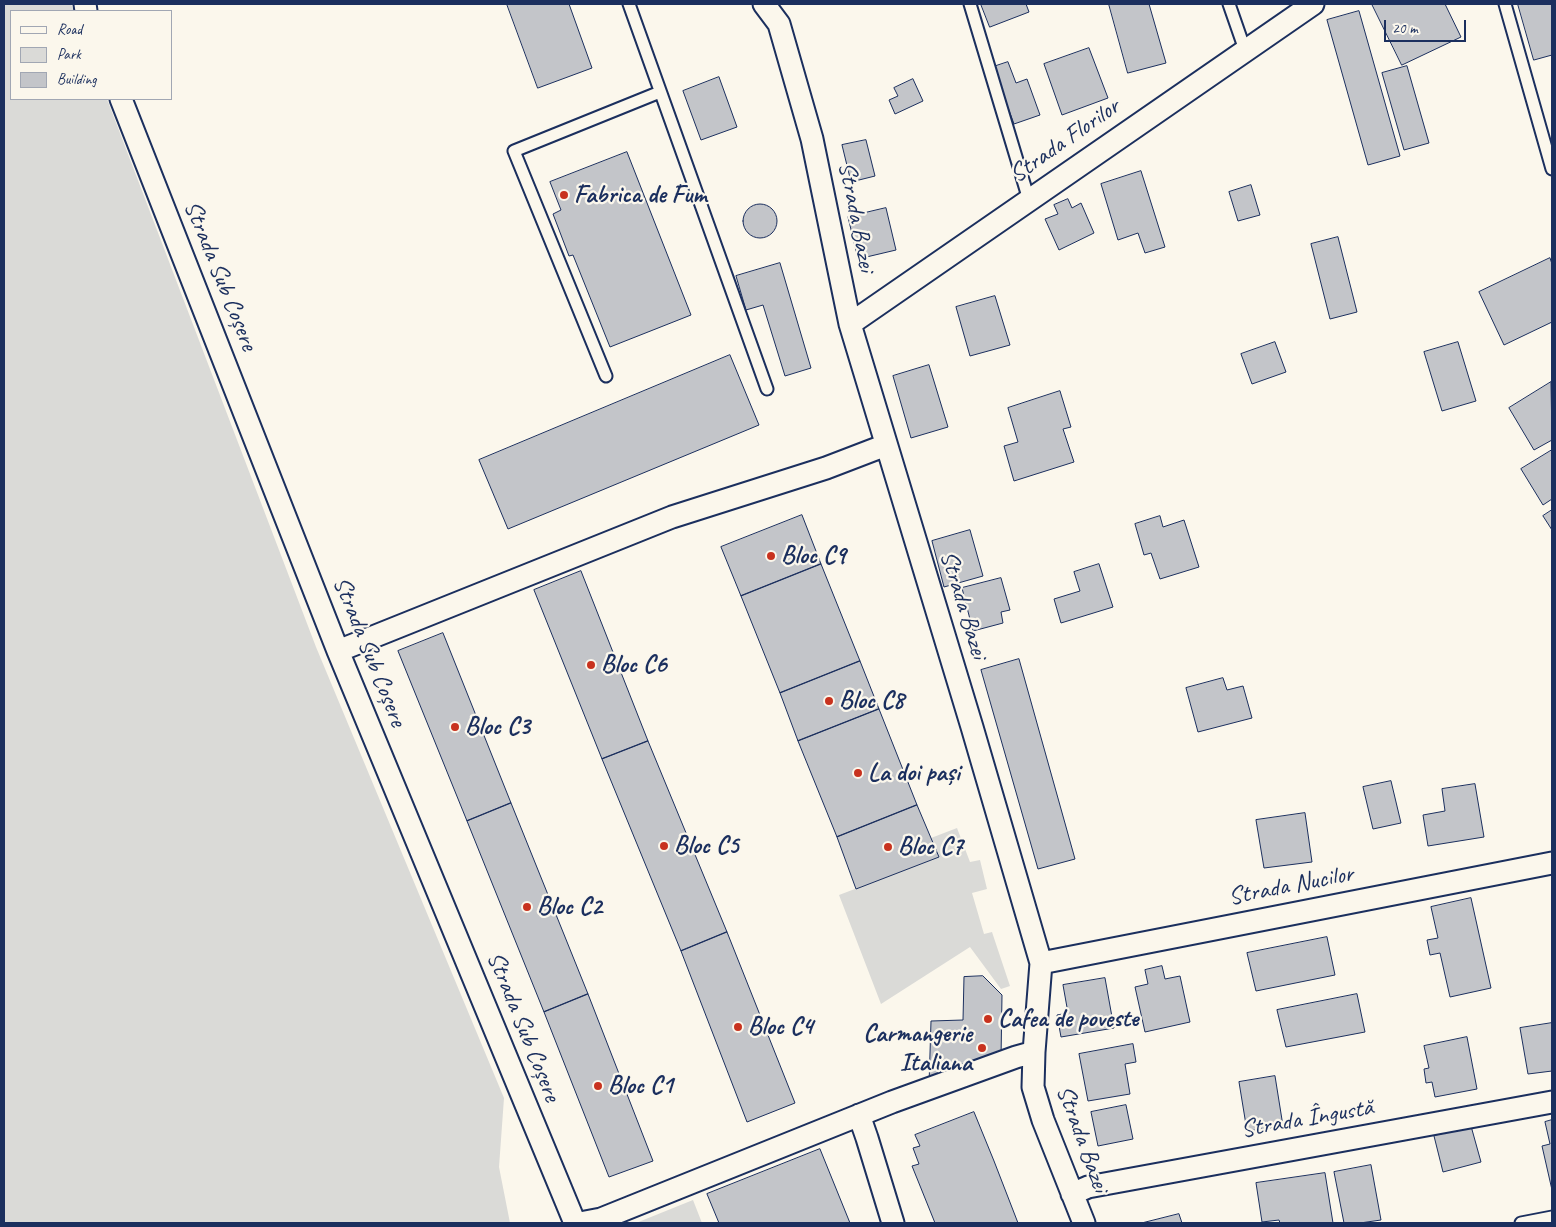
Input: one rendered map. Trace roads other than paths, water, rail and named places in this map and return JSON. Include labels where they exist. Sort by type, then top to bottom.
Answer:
[{"type":"street","name":"Strada Bazei","points":[[764,4],[778,24],[812,139],[850,324],[1041,963],[1033,1087],[1043,1120],[1084,1223]]},
{"type":"street","name":"Strada Florilor","points":[[850,324],[1313,4]]},
{"type":"street","name":"Strada Sub Coșere","points":[[121,100],[338,651],[575,1223]]},
{"type":"street","points":[[338,651],[672,517],[826,468],[886,445]]},
{"type":"street","name":"Strada Nucilor","points":[[1041,963],[1552,863]]},
{"type":"street","points":[[580,1223],[601,1218],[859,1116],[1034,1052]]},
{"type":"street","name":"Strada Îngustă","points":[[1072,1194],[1088,1187],[1552,1102]]},
{"type":"street","points":[[859,1116],[893,1223]]},
{"type":"lane","points":[[629,4],[767,389]]},
{"type":"lane","points":[[970,4],[1029,200]]},
{"type":"lane","points":[[1229,4],[1245,50]]},
{"type":"lane","points":[[1505,4],[1552,169]]},
{"type":"lane","points":[[606,376],[514,151],[660,92]]},
{"type":"lane","points":[[1521,1223],[1552,1217]]},
{"type":"place","name":"Fabrica de Fum","points":[[564,195]]},
{"type":"place","name":"Bloc C9","points":[[771,556]]},
{"type":"place","name":"Bloc C6","points":[[591,665]]},
{"type":"place","name":"Bloc C8","points":[[829,701]]},
{"type":"place","name":"Bloc C3","points":[[455,727]]},
{"type":"place","name":"La doi pași","points":[[858,773]]},
{"type":"place","name":"Bloc C5","points":[[664,846]]},
{"type":"place","name":"Bloc C7","points":[[888,847]]},
{"type":"place","name":"Bloc C2","points":[[527,907]]},
{"type":"place","name":"Cafea de poveste","points":[[988,1019]]},
{"type":"place","name":"Bloc C4","points":[[738,1027]]},
{"type":"place","name":"Carmangerie Italiana","points":[[982,1048]]},
{"type":"place","name":"Bloc C1","points":[[598,1086]]}]
